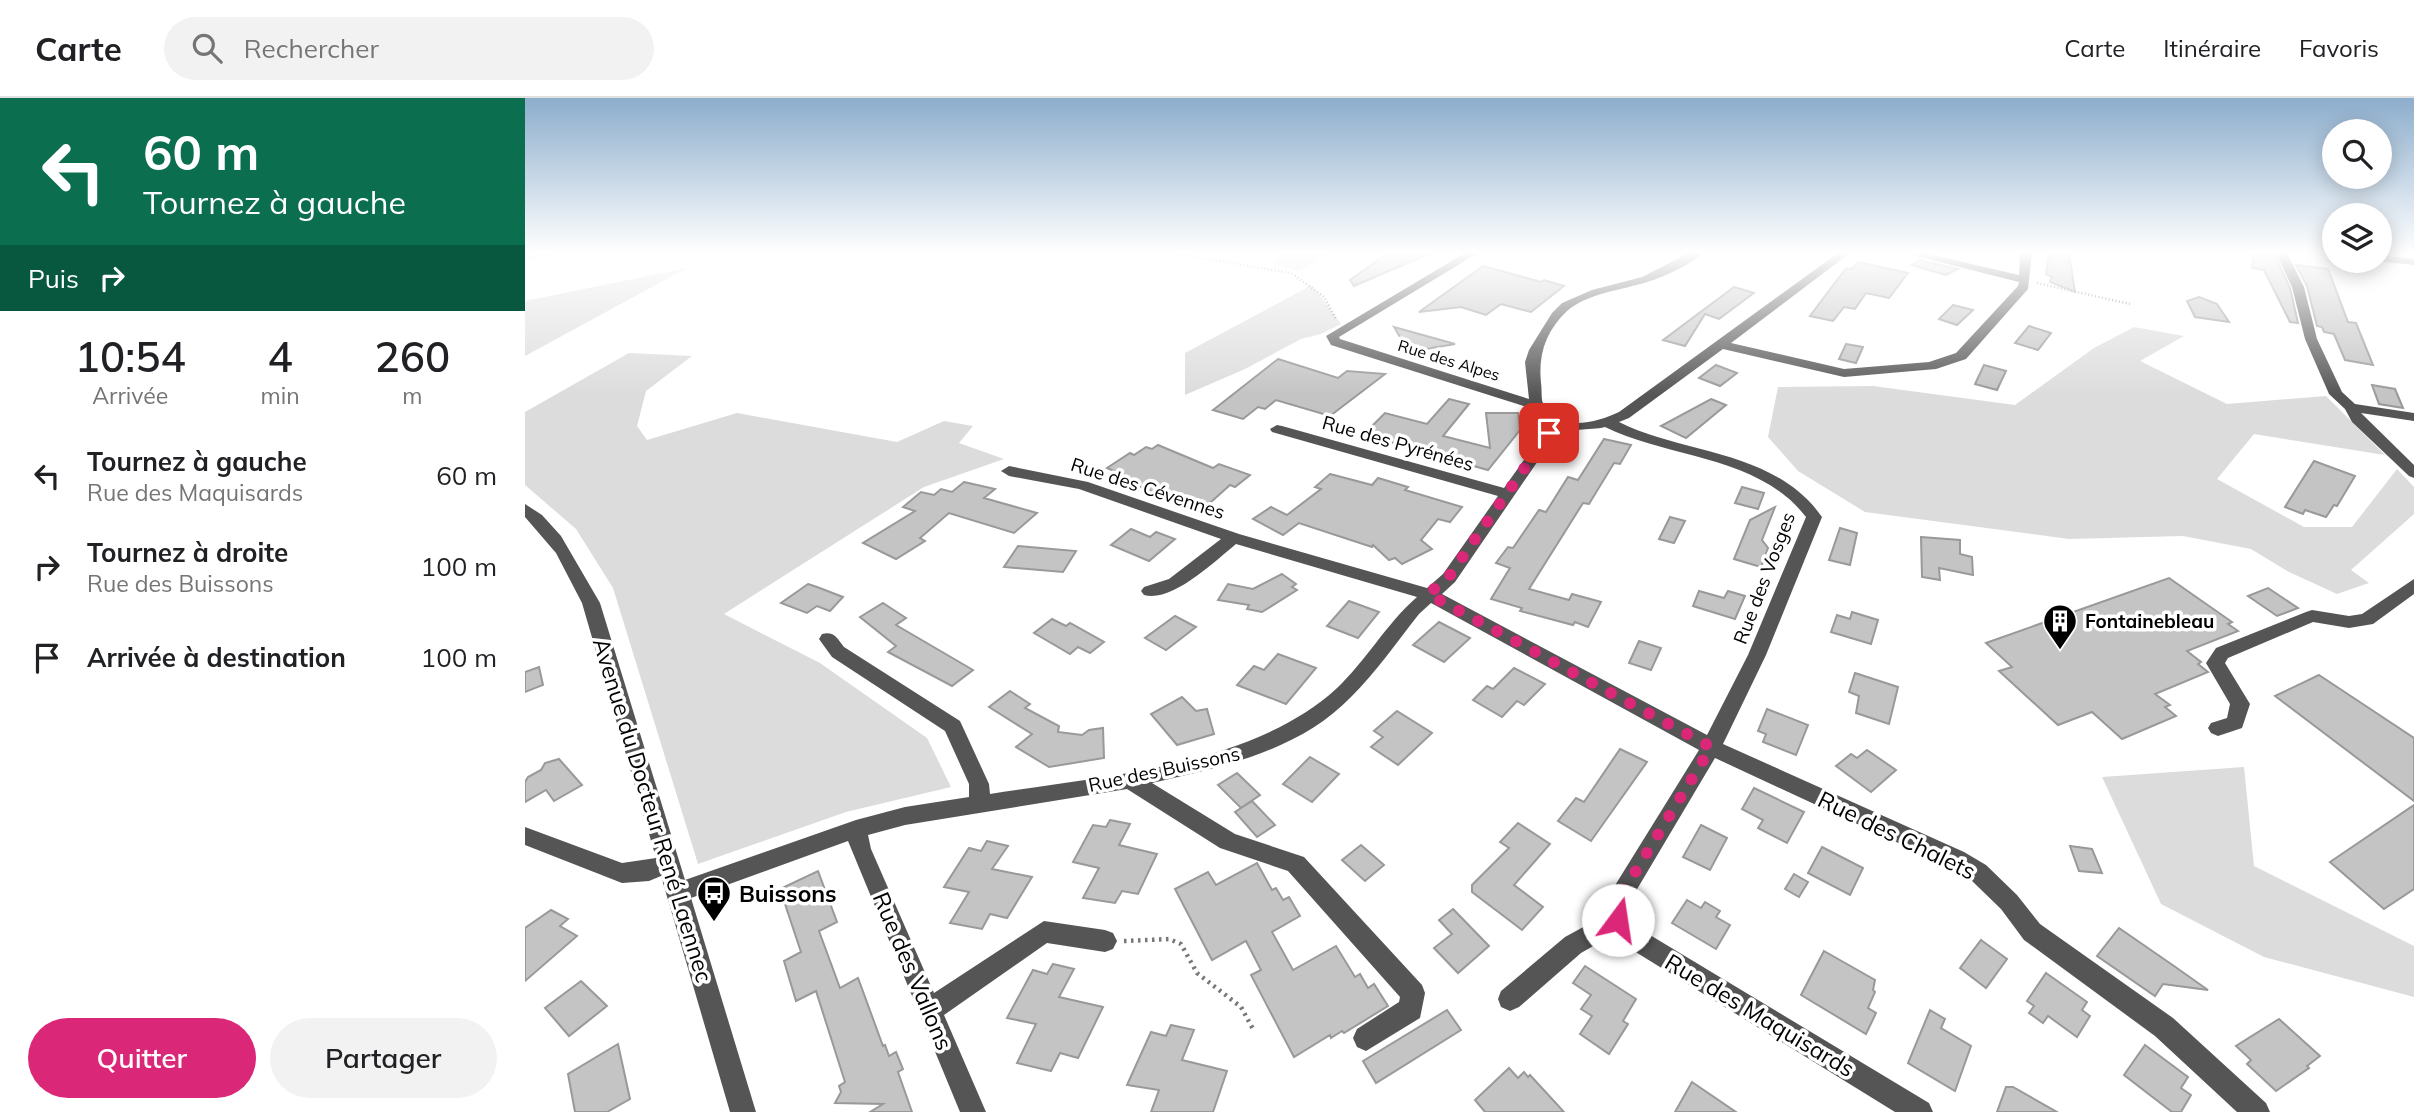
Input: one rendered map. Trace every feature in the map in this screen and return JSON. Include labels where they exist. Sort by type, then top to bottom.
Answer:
[{"type":"street","points":[[1340,331],[1392,300]]},
{"type":"street","points":[[1534,405],[1536,401],[1532,362],[1535,351],[1556,316],[1566,306],[1578,300]]},
{"type":"street","points":[[1562,425],[1609,423],[1624,415],[1779,300]]},
{"type":"street","points":[[1719,344],[1844,373],[1931,366],[1961,356],[2012,300]]},
{"type":"street","points":[[2301,300],[2311,339],[2336,394],[2351,407],[2357,419],[2414,473]]},
{"type":"street","name":"Rue des Alpes","points":[[1340,331],[1332,336],[1335,342],[1534,405],[1541,408],[1548,418],[1562,425]]},
{"type":"street","points":[[2351,407],[2414,417]]},
{"type":"street","name":"Rue des Vosges","points":[[1609,423],[1623,430],[1756,470],[1808,506],[1814,517],[1757,655],[1711,747]]},
{"type":"street","name":"Rue des Buissons","points":[[678,893],[856,829],[905,816],[1130,779],[1213,761],[1255,748],[1314,716],[1343,693],[1428,594],[1448,578],[1549,433],[1562,425]]},
{"type":"street","name":"Rue des Pyrénées","points":[[1277,429],[1509,494]]},
{"type":"street","name":"Rue des Cévennes","points":[[1009,471],[1083,485],[1233,538],[1428,594]]},
{"type":"street","name":"Avenue du Docteur René Laennec","points":[[532,515],[571,562],[590,603],[743,1112]]},
{"type":"street","name":"Rue des Cévennes","points":[[1150,591],[1175,583],[1233,538]]},
{"type":"street","points":[[2218,728],[2235,723],[2240,704],[2215,663],[2222,653],[2312,616],[2349,622],[2367,620],[2414,585]]},
{"type":"street","points":[[1428,594],[1711,747],[1622,894],[1618,920],[1573,945],[1510,999]]},
{"type":"street","points":[[828,639],[838,652],[953,726],[979,785],[980,802]]},
{"type":"street","name":"Rue des Chalets","points":[[1711,747],[1979,872],[2009,902],[2032,932],[2164,1027],[2257,1112]]},
{"type":"street","points":[[1130,779],[1228,841],[1296,864],[1413,993],[1411,1009],[1366,1038]]},
{"type":"street","name":"Rue des Vallons","points":[[856,829],[860,849],[974,1112]]},
{"type":"street","points":[[525,836],[622,873],[649,871],[669,863]]},
{"type":"street","name":"Rue des Maquisards","points":[[1618,920],[1642,943],[1920,1112]]},
{"type":"street","points":[[930,1010],[1044,932],[1105,941]]},
{"type":"path","points":[[1327,300],[1340,331]]},
{"type":"path","points":[[2114,300],[2130,304]]},
{"type":"path","points":[[1105,941],[1169,939],[1181,944],[1197,973],[1241,1007],[1253,1029]]},
{"type":"shaded area","points":[[528,300],[628,300],[525,356],[525,301]]},
{"type":"shaded area","points":[[1283,300],[1323,300],[1341,324],[1321,334],[1301,339],[1245,369],[1185,395],[1185,353]]},
{"type":"shaded area","points":[[2134,327],[2184,336],[2140,361],[2227,404],[2326,396],[2385,455],[2254,434],[2217,479],[2304,527],[2352,527],[2397,469],[2414,487],[2414,514],[2351,570],[2369,583],[2337,594],[2289,572],[2251,549],[2183,536],[2069,539],[1865,512],[1798,471],[1768,437],[1778,387],[1873,386],[2015,405],[2094,348]]},
{"type":"shaded area","points":[[629,353],[692,356],[646,391],[637,426],[647,440],[737,413],[897,442],[944,421],[973,426],[959,443],[1004,459],[924,487],[724,614],[820,663],[927,738],[951,787],[846,812],[698,864],[613,588],[576,529],[525,485],[525,412]]},
{"type":"shaded area","points":[[2244,767],[2254,866],[2414,946],[2414,997],[2264,957],[2161,904],[2102,777]]},
{"type":"building","points":[[1435,300],[1546,300],[1531,312],[1501,304],[1486,315],[1461,307],[1419,312]]},
{"type":"building","points":[[1716,300],[1744,300],[1719,319],[1705,314],[1685,346],[1663,340]]},
{"type":"building","points":[[1822,300],[1861,300],[1855,309],[1844,307],[1833,321],[1810,316]]},
{"type":"building","points":[[2208,300],[2217,304],[2229,322],[2195,317],[2187,301]]},
{"type":"building","points":[[2279,300],[2293,300],[2298,323],[2290,322]]},
{"type":"building","points":[[2311,300],[2340,300],[2348,322],[2356,323],[2373,365],[2345,360],[2334,334],[2324,332],[2322,327],[2317,326]]},
{"type":"building","points":[[1953,305],[1973,310],[1957,325],[1939,319]]},
{"type":"building","points":[[2029,326],[2051,333],[2038,350],[2015,343]]},
{"type":"building","points":[[1394,327],[1455,344],[1409,352]]},
{"type":"building","points":[[1846,344],[1863,347],[1856,363],[1839,359]]},
{"type":"building","points":[[1278,359],[1338,378],[1347,371],[1385,374],[1330,416],[1276,400],[1265,409],[1258,407],[1243,419],[1213,410]]},
{"type":"building","points":[[1716,365],[1737,373],[1720,386],[1699,378]]},
{"type":"building","points":[[1984,365],[2006,371],[1997,390],[1975,384]]},
{"type":"building","points":[[2372,385],[2395,389],[2403,408],[2379,404]]},
{"type":"building","points":[[1449,399],[1469,404],[1443,436],[1490,448],[1486,413],[1518,413],[1520,430],[1488,470],[1463,463],[1464,461],[1363,435],[1385,413],[1427,424]]},
{"type":"building","points":[[1711,399],[1726,405],[1686,438],[1661,426]]},
{"type":"building","points":[[1604,439],[1631,445],[1620,464],[1614,463],[1589,504],[1583,503],[1529,589],[1569,600],[1572,594],[1601,602],[1588,627],[1520,611],[1522,608],[1491,599],[1510,568],[1496,563],[1508,547],[1513,548],[1539,510],[1546,512],[1568,477],[1578,480]]},
{"type":"building","points":[[1158,445],[1213,468],[1219,464],[1250,475],[1235,487],[1230,485],[1201,511],[1133,484],[1137,481],[1107,468],[1130,453],[1134,455],[1146,447],[1152,449]]},
{"type":"building","points":[[2314,461],[2355,476],[2337,506],[2334,505],[2326,517],[2305,510],[2303,514],[2285,507]]},
{"type":"building","points":[[1330,474],[1372,485],[1378,478],[1408,487],[1405,490],[1462,507],[1450,522],[1438,519],[1421,540],[1432,549],[1402,564],[1395,558],[1389,560],[1373,545],[1372,547],[1299,523],[1283,535],[1253,519],[1271,507],[1287,515],[1321,489],[1315,487]]},
{"type":"building","points":[[964,482],[995,489],[984,498],[1037,513],[1014,533],[949,513],[920,538],[925,541],[896,559],[863,543],[915,511],[903,507],[921,492],[934,495],[941,489],[952,492]]},
{"type":"building","points":[[1742,487],[1764,493],[1758,509],[1735,503]]},
{"type":"building","points":[[1775,507],[1762,540],[1768,548],[1761,567],[1734,559],[1750,520]]},
{"type":"building","points":[[1670,517],[1685,521],[1674,543],[1659,539]]},
{"type":"building","points":[[1840,528],[1857,533],[1850,565],[1829,560]]},
{"type":"building","points":[[1131,529],[1150,537],[1156,532],[1175,539],[1149,561],[1111,545]]},
{"type":"building","points":[[1921,537],[1960,540],[1960,554],[1972,557],[1973,575],[1939,568],[1940,580],[1922,577]]},
{"type":"building","points":[[1018,546],[1076,551],[1063,572],[1004,567]]},
{"type":"building","points":[[1282,574],[1296,584],[1292,587],[1297,590],[1262,612],[1247,609],[1249,605],[1218,600],[1228,584],[1253,589]]},
{"type":"building","points":[[2169,578],[2232,622],[2228,624],[2238,631],[2187,651],[2201,662],[2198,664],[2208,672],[2155,694],[2170,705],[2165,707],[2176,716],[2122,739],[2092,712],[2058,725],[1999,671],[2012,667],[1986,643]]},
{"type":"building","points":[[808,584],[843,597],[830,611],[817,606],[807,613],[781,603]]},
{"type":"building","points":[[2268,588],[2298,608],[2277,616],[2248,596]]},
{"type":"building","points":[[1699,591],[1724,598],[1728,591],[1745,596],[1735,619],[1693,606]]},
{"type":"building","points":[[1349,601],[1379,612],[1358,638],[1327,626]]},
{"type":"building","points":[[883,603],[906,618],[896,625],[973,670],[952,686],[888,652],[896,646],[860,617]]},
{"type":"building","points":[[1852,612],[1878,620],[1871,644],[1831,632],[1837,615],[1850,619]]},
{"type":"building","points":[[1175,616],[1196,627],[1166,650],[1145,638]]},
{"type":"building","points":[[1052,619],[1066,626],[1070,623],[1104,642],[1090,653],[1078,647],[1070,654],[1034,633]]},
{"type":"building","points":[[1439,622],[1470,638],[1444,662],[1413,645]]},
{"type":"building","points":[[1639,641],[1661,648],[1651,670],[1629,663]]},
{"type":"building","points":[[1278,654],[1316,668],[1286,704],[1237,685],[1254,666],[1264,670]]},
{"type":"building","points":[[539,667],[543,685],[525,692],[525,672]]},
{"type":"building","points":[[1514,668],[1545,684],[1524,705],[1517,701],[1502,717],[1473,700],[1487,686],[1493,689]]},
{"type":"building","points":[[1855,673],[1898,687],[1889,724],[1856,713],[1859,696],[1849,692]]},
{"type":"building","points":[[2319,675],[2414,738],[2414,801],[2275,696]]},
{"type":"building","points":[[1010,691],[1030,704],[1025,708],[1059,726],[1058,732],[1082,735],[1089,730],[1103,728],[1104,758],[1049,767],[1016,747],[1032,734],[989,707]]},
{"type":"building","points":[[1182,697],[1196,711],[1207,709],[1214,734],[1177,745],[1151,714]]},
{"type":"building","points":[[1767,709],[1808,725],[1796,755],[1763,742],[1766,734],[1758,731]]},
{"type":"building","points":[[1397,711],[1432,733],[1398,765],[1371,747],[1383,737],[1374,731]]},
{"type":"building","points":[[1620,749],[1647,762],[1591,841],[1558,821],[1576,798],[1584,802]]},
{"type":"building","points":[[1867,750],[1896,770],[1871,792],[1836,766],[1851,754],[1857,758]]},
{"type":"building","points":[[1310,757],[1339,774],[1312,802],[1283,784]]},
{"type":"building","points":[[559,759],[582,785],[554,801],[546,790],[525,802],[525,782],[528,777],[541,770],[545,763]]},
{"type":"building","points":[[1237,773],[1260,795],[1241,808],[1218,785]]},
{"type":"building","points":[[1754,788],[1804,812],[1787,843],[1758,828],[1763,820],[1742,809]]},
{"type":"building","points":[[1252,801],[1275,825],[1257,837],[1235,812]]},
{"type":"building","points":[[2414,805],[2414,889],[2384,909],[2330,862]]},
{"type":"building","points":[[1110,820],[1130,824],[1119,845],[1157,854],[1138,894],[1122,891],[1115,903],[1083,898],[1099,868],[1073,862],[1093,825],[1106,827]]},
{"type":"building","points":[[1518,823],[1550,844],[1514,885],[1543,907],[1522,930],[1472,892],[1472,885],[1509,848],[1500,842]]},
{"type":"building","points":[[1701,825],[1727,838],[1710,870],[1683,857]]},
{"type":"building","points":[[987,841],[1008,846],[992,869],[1032,877],[1007,918],[990,914],[982,929],[950,923],[969,892],[944,887],[969,848],[981,851]]},
{"type":"building","points":[[1361,845],[1384,865],[1365,881],[1342,860]]},
{"type":"building","points":[[2070,846],[2092,849],[2102,873],[2079,871]]},
{"type":"building","points":[[1822,847],[1863,868],[1850,895],[1808,873]]},
{"type":"building","points":[[1257,863],[1272,890],[1276,888],[1283,900],[1289,897],[1300,916],[1272,932],[1293,970],[1336,946],[1355,977],[1360,974],[1368,988],[1374,984],[1388,1006],[1344,1033],[1342,1031],[1331,1038],[1330,1035],[1294,1057],[1251,975],[1261,970],[1246,941],[1212,960],[1175,889],[1208,872],[1216,885]]},
{"type":"building","points":[[818,871],[837,922],[819,931],[840,988],[858,978],[883,1046],[885,1045],[889,1056],[896,1052],[903,1069],[898,1072],[912,1112],[870,1112],[883,1104],[835,1103],[841,1092],[839,1086],[845,1082],[816,991],[796,1001],[784,961],[801,952],[780,889]]},
{"type":"building","points":[[1794,874],[1808,882],[1799,897],[1785,889]]},
{"type":"building","points":[[1687,900],[1701,908],[1705,902],[1720,911],[1716,917],[1730,925],[1716,949],[1672,923]]},
{"type":"building","points":[[1453,909],[1489,946],[1458,973],[1434,948],[1452,934],[1439,920]]},
{"type":"building","points":[[551,910],[568,919],[560,926],[577,936],[525,981],[525,928]]},
{"type":"building","points":[[2119,928],[2208,990],[2163,984],[2155,996],[2097,956]]},
{"type":"building","points":[[1981,940],[2007,959],[1986,988],[1960,968]]},
{"type":"building","points":[[1824,951],[1875,980],[1875,992],[1868,1008],[1876,1013],[1866,1034],[1801,995]]},
{"type":"building","points":[[1053,964],[1074,969],[1059,997],[1103,1007],[1078,1058],[1060,1053],[1051,1071],[1017,1063],[1036,1024],[1007,1018],[1033,970],[1047,974]]},
{"type":"building","points":[[1585,966],[1636,999],[1623,1021],[1628,1024],[1609,1054],[1580,1034],[1592,1016],[1581,1009],[1591,995],[1573,983]]},
{"type":"building","points":[[2046,973],[2087,1002],[2082,1010],[2090,1016],[2077,1037],[2048,1016],[2043,1023],[2029,1013],[2034,1006],[2027,1001]]},
{"type":"building","points":[[581,981],[607,1006],[569,1036],[545,1008]]},
{"type":"building","points":[[1447,1010],[1461,1030],[1376,1083],[1363,1061]]},
{"type":"building","points":[[1930,1010],[1945,1019],[1941,1028],[1971,1046],[1955,1091],[1908,1063]]},
{"type":"building","points":[[2279,1019],[2320,1056],[2307,1066],[2309,1068],[2276,1091],[2247,1064],[2251,1060],[2236,1046]]},
{"type":"building","points":[[1171,1025],[1194,1030],[1182,1060],[1227,1071],[1213,1112],[1151,1112],[1159,1090],[1127,1085],[1151,1032],[1166,1036]]},
{"type":"building","points":[[618,1044],[630,1099],[607,1112],[575,1112],[568,1074]]},
{"type":"building","points":[[2145,1045],[2188,1077],[2181,1088],[2191,1095],[2181,1112],[2172,1112],[2124,1075]]},
{"type":"building","points":[[1509,1068],[1518,1078],[1524,1072],[1528,1077],[1530,1075],[1564,1112],[1485,1112],[1475,1100]]},
{"type":"building","points":[[1692,1082],[1736,1112],[1675,1112]]},
{"type":"building","points":[[2006,1087],[2013,1087],[2057,1112],[1997,1112]]},
{"type":"place","name":"Fontainebleau","points":[[2060,651]]},
{"type":"place","name":"Buissons","points":[[714,923]]},
{"type":"route","points":[[1549,433],[1448,578],[1428,594],[1711,747],[1622,894],[1618,920]]}]
